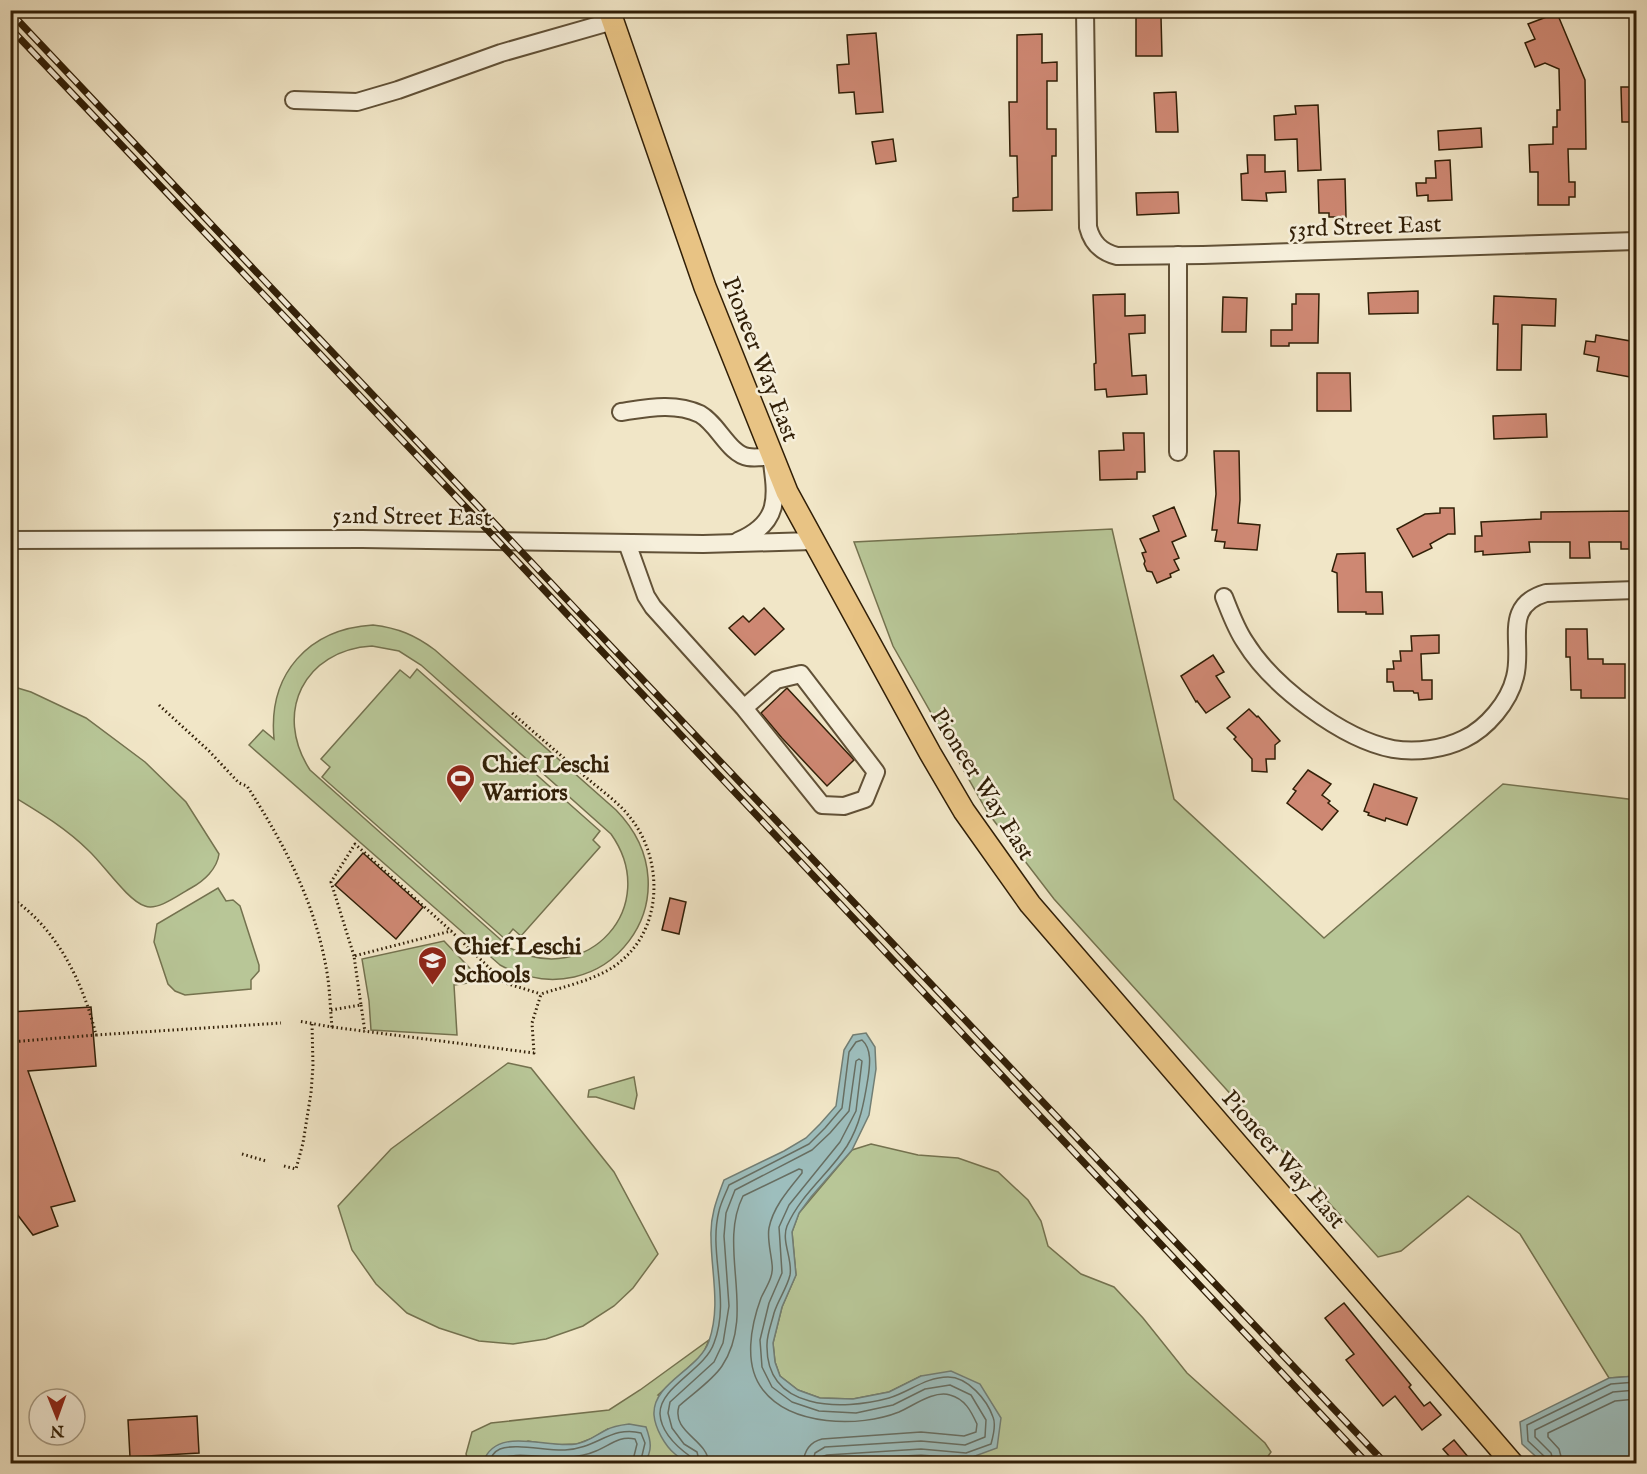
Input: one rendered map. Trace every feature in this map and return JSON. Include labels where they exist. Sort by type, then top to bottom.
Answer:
[{"type":"main road","name":"Pioneer Way East","points":[[611,16],[705,287],[771,456],[813,541],[964,811],[1024,896],[1513,1464]]},
{"type":"street","name":"53rd Street East","points":[[1085,10],[1088,227],[1090,236],[1098,247],[1107,253],[1117,256],[1178,255],[1636,241]]},
{"type":"street","points":[[294,100],[357,102],[611,16]]},
{"type":"street","points":[[1178,255],[1178,452]]},
{"type":"street","points":[[621,412],[679,407],[700,415],[714,425],[736,453],[746,457],[771,456],[775,479],[771,513],[760,529],[734,543]]},
{"type":"street","name":"52nd Street East","points":[[10,540],[339,539],[703,544],[813,541]]},
{"type":"street","points":[[627,543],[646,596],[653,607],[744,708],[822,805],[844,806],[865,799],[876,772],[801,674],[776,680],[744,708]]},
{"type":"street","points":[[1224,597],[1245,642],[1268,670],[1301,701],[1347,732],[1364,740],[1394,749],[1409,750],[1445,746],[1465,739],[1497,712],[1512,688],[1516,676],[1518,658],[1516,626],[1518,617],[1527,602],[1546,593],[1636,590]]},
{"type":"path","points":[[159,705],[209,751],[239,783],[247,786],[276,830],[295,867],[309,902],[326,967],[332,1027]]},
{"type":"path","points":[[365,1032],[354,956],[331,882],[355,844],[505,983],[540,994],[586,981],[621,962],[636,944],[648,922],[654,896],[654,872],[645,840],[629,815],[512,712]]},
{"type":"path","points":[[10,897],[42,924],[70,964],[89,1007],[96,1035]]},
{"type":"path","points":[[354,956],[451,931]]},
{"type":"path","points":[[298,1022],[534,1053],[532,1023],[540,994]]},
{"type":"path","points":[[331,1010],[361,1005]]},
{"type":"path","points":[[10,1042],[281,1023]]},
{"type":"path","points":[[284,1166],[296,1170],[303,1143],[313,1075],[312,1024]]},
{"type":"path","points":[[242,1154],[266,1161]]},
{"type":"green space","points":[[1112,529],[1174,799],[1324,938],[1503,784],[1636,800],[1636,1376],[1609,1378],[1520,1234],[1468,1196],[1401,1251],[1378,1257],[1054,899],[988,813],[893,646],[854,542]]},
{"type":"green space","points":[[373,625],[390,628],[413,636],[428,645],[616,810],[639,844],[648,879],[644,912],[629,941],[605,964],[574,977],[539,978],[500,965],[249,745],[263,730],[274,739],[274,716],[278,694],[286,675],[297,659],[329,635],[350,628]],"holes":[[[372,646],[399,651],[421,665],[611,834],[625,861],[628,888],[622,913],[609,933],[590,949],[566,958],[539,958],[510,948],[310,770],[299,748],[295,727],[295,707],[302,688],[313,672],[328,659],[348,650]]]},
{"type":"green space","name":"Chief Leschi Warriors","points":[[417,669],[600,831],[593,840],[600,847],[521,936],[513,929],[505,939],[322,777],[330,767],[321,759],[400,670],[410,678]]},
{"type":"green space","points":[[11,686],[31,692],[86,718],[145,762],[186,802],[219,854],[216,865],[209,874],[196,885],[169,901],[156,906],[145,906],[131,897],[95,857],[71,835],[11,795]]},
{"type":"green space","points":[[218,888],[226,901],[233,900],[240,906],[259,971],[251,980],[251,989],[185,995],[175,991],[168,984],[154,942],[157,924]]},
{"type":"green space","points":[[444,941],[482,981],[454,985],[457,1035],[371,1030],[362,959]]},
{"type":"green space","points":[[508,1063],[531,1068],[614,1172],[658,1254],[633,1288],[614,1306],[583,1326],[546,1339],[513,1344],[479,1341],[439,1328],[407,1313],[376,1284],[352,1250],[338,1206],[391,1149]]},
{"type":"green space","points":[[634,1077],[637,1095],[634,1109],[596,1097],[588,1097],[589,1090]]},
{"type":"green space","points":[[871,1144],[918,1155],[958,1158],[998,1172],[1028,1200],[1041,1221],[1048,1246],[1081,1274],[1114,1287],[1143,1318],[1187,1373],[1265,1443],[1271,1452],[1264,1462],[644,1464],[649,1457],[608,1429],[577,1444],[551,1445],[528,1441],[483,1463],[469,1463],[466,1454],[472,1432],[491,1423],[609,1410],[709,1340],[703,1354],[658,1395],[820,1461],[921,1455],[967,1459],[921,1376],[889,1392],[853,1399],[820,1398],[798,1390],[780,1376],[775,1362],[773,1343],[782,1307],[796,1275],[792,1232],[799,1213],[852,1150]]},
{"type":"water","points":[[866,1033],[875,1047],[876,1069],[869,1115],[852,1150],[799,1213],[792,1232],[796,1275],[782,1307],[773,1343],[775,1362],[780,1376],[798,1390],[820,1398],[853,1399],[889,1392],[921,1376],[951,1371],[980,1384],[1001,1418],[997,1448],[967,1459],[921,1455],[820,1461],[691,1463],[671,1451],[661,1436],[654,1415],[655,1404],[668,1385],[704,1351],[709,1341],[713,1328],[715,1302],[711,1229],[714,1208],[724,1180],[784,1151],[806,1138],[820,1124],[836,1106],[844,1050],[853,1035]]},
{"type":"water","points":[[1636,1376],[1636,1463],[1543,1463],[1522,1444],[1520,1422],[1609,1378]]},
{"type":"water","points":[[629,1424],[646,1427],[650,1446],[644,1463],[551,1462],[504,1465],[483,1462],[490,1451],[499,1444],[524,1441],[576,1444],[611,1428]]},
{"type":"building","points":[[1557,13],[1585,80],[1586,149],[1568,149],[1569,182],[1575,182],[1575,197],[1569,197],[1569,205],[1538,205],[1538,172],[1530,172],[1529,145],[1553,144],[1553,127],[1557,127],[1557,110],[1560,110],[1559,69],[1545,63],[1535,67],[1525,43],[1535,39],[1528,24]]},
{"type":"building","points":[[1136,17],[1161,17],[1162,56],[1136,56]]},
{"type":"building","points":[[876,33],[883,112],[856,114],[854,92],[839,93],[837,65],[849,64],[847,35]]},
{"type":"building","points":[[1042,34],[1042,63],[1057,62],[1057,81],[1047,81],[1047,129],[1056,129],[1056,156],[1052,156],[1052,210],[1013,211],[1013,198],[1018,197],[1017,156],[1010,156],[1009,102],[1017,102],[1017,35]]},
{"type":"building","points":[[1621,87],[1636,87],[1636,122],[1622,122]]},
{"type":"building","points":[[1176,92],[1178,132],[1156,132],[1154,93]]},
{"type":"building","points":[[1318,105],[1321,170],[1298,171],[1297,139],[1275,140],[1274,116],[1296,114],[1295,106]]},
{"type":"building","points":[[1481,128],[1482,147],[1439,150],[1438,131]]},
{"type":"building","points":[[893,139],[896,161],[876,164],[872,142]]},
{"type":"building","points":[[1247,155],[1265,155],[1265,172],[1285,171],[1286,192],[1266,193],[1267,201],[1242,200],[1241,174],[1248,173]]},
{"type":"building","points":[[1450,160],[1452,200],[1428,201],[1428,195],[1417,196],[1416,183],[1426,183],[1426,178],[1436,178],[1435,161]]},
{"type":"building","points":[[1345,179],[1346,217],[1329,217],[1329,213],[1319,213],[1318,180]]},
{"type":"building","points":[[1178,192],[1179,213],[1137,215],[1136,193]]},
{"type":"building","points":[[1418,291],[1418,313],[1369,314],[1368,293]]},
{"type":"building","points":[[1125,294],[1125,316],[1145,315],[1145,333],[1129,334],[1132,376],[1146,375],[1147,394],[1107,397],[1106,389],[1095,390],[1093,295]]},
{"type":"building","points":[[1296,294],[1319,294],[1318,343],[1289,343],[1289,346],[1271,346],[1271,330],[1292,330],[1292,304],[1296,304]]},
{"type":"building","points":[[1494,296],[1556,299],[1555,326],[1522,325],[1521,370],[1497,370],[1498,324],[1493,324]]},
{"type":"building","points":[[1223,297],[1247,298],[1246,332],[1222,332]]},
{"type":"building","points":[[1596,335],[1636,342],[1636,378],[1597,371],[1599,357],[1584,354],[1586,341],[1595,342]]},
{"type":"building","points":[[1317,373],[1350,373],[1351,411],[1317,411]]},
{"type":"building","points":[[1546,414],[1547,437],[1494,439],[1493,416]]},
{"type":"building","points":[[1123,433],[1144,433],[1145,472],[1137,472],[1137,479],[1100,480],[1099,451],[1124,450]]},
{"type":"building","points":[[1214,451],[1239,451],[1238,523],[1260,525],[1257,550],[1224,548],[1225,542],[1215,541],[1217,530],[1212,530],[1216,494]]},
{"type":"building","points":[[1174,507],[1186,536],[1172,542],[1179,558],[1174,560],[1179,570],[1170,574],[1171,577],[1157,583],[1152,572],[1147,571],[1144,564],[1142,553],[1146,552],[1140,539],[1159,531],[1153,516]]},
{"type":"building","points":[[1440,508],[1454,508],[1455,534],[1448,534],[1430,544],[1432,548],[1413,557],[1397,529],[1425,514],[1440,513]]},
{"type":"building","points":[[1635,511],[1636,549],[1621,549],[1621,542],[1589,542],[1590,558],[1570,558],[1570,542],[1529,542],[1530,552],[1483,555],[1483,551],[1475,552],[1475,536],[1482,536],[1481,522],[1541,519],[1541,512]]},
{"type":"building","points":[[1365,553],[1366,592],[1382,592],[1383,614],[1338,612],[1337,573],[1332,571],[1337,554]]},
{"type":"building","points":[[764,608],[784,629],[755,655],[729,628],[743,616],[749,622]]},
{"type":"building","points":[[1566,629],[1587,629],[1588,659],[1603,659],[1603,664],[1625,664],[1625,698],[1581,698],[1581,690],[1571,690],[1570,657],[1566,657]]},
{"type":"building","points":[[1439,635],[1439,653],[1421,654],[1422,680],[1432,680],[1432,699],[1419,700],[1418,693],[1413,691],[1394,691],[1393,682],[1387,682],[1387,669],[1394,669],[1393,661],[1401,661],[1400,651],[1412,651],[1411,636]]},
{"type":"building","points":[[1213,655],[1224,672],[1216,676],[1230,697],[1206,713],[1196,702],[1181,676]]},
{"type":"building","points":[[787,688],[854,760],[827,786],[761,713]]},
{"type":"building","points":[[1249,709],[1280,741],[1275,745],[1275,759],[1266,759],[1267,772],[1252,771],[1252,759],[1227,728]]},
{"type":"building","points":[[1308,770],[1331,784],[1322,795],[1338,811],[1322,830],[1287,803],[1296,791],[1293,789]]},
{"type":"building","points":[[1374,784],[1417,798],[1407,825],[1386,818],[1385,821],[1368,815],[1369,813],[1364,811]]},
{"type":"building","points":[[363,853],[423,907],[396,939],[335,885]]},
{"type":"building","points":[[670,898],[686,902],[679,934],[662,930]]},
{"type":"building","points":[[91,1007],[96,1066],[28,1071],[75,1201],[51,1207],[58,1226],[33,1235],[10,1205],[10,1012]]},
{"type":"building","points":[[1344,1303],[1411,1385],[1409,1387],[1424,1406],[1430,1402],[1441,1415],[1422,1430],[1395,1396],[1383,1406],[1346,1360],[1354,1354],[1325,1318]]},
{"type":"building","points":[[197,1416],[199,1453],[130,1457],[128,1420]]},
{"type":"building","points":[[1454,1440],[1474,1464],[1456,1464],[1443,1449]]},
{"type":"railway","points":[[10,12],[1386,1464]]},
{"type":"railway","points":[[10,28],[498,541],[1368,1464]]},
{"type":"place","name":"Chief Leschi Warriors","points":[[461,804]]},
{"type":"place","name":"Chief Leschi Schools","points":[[433,986]]}]
